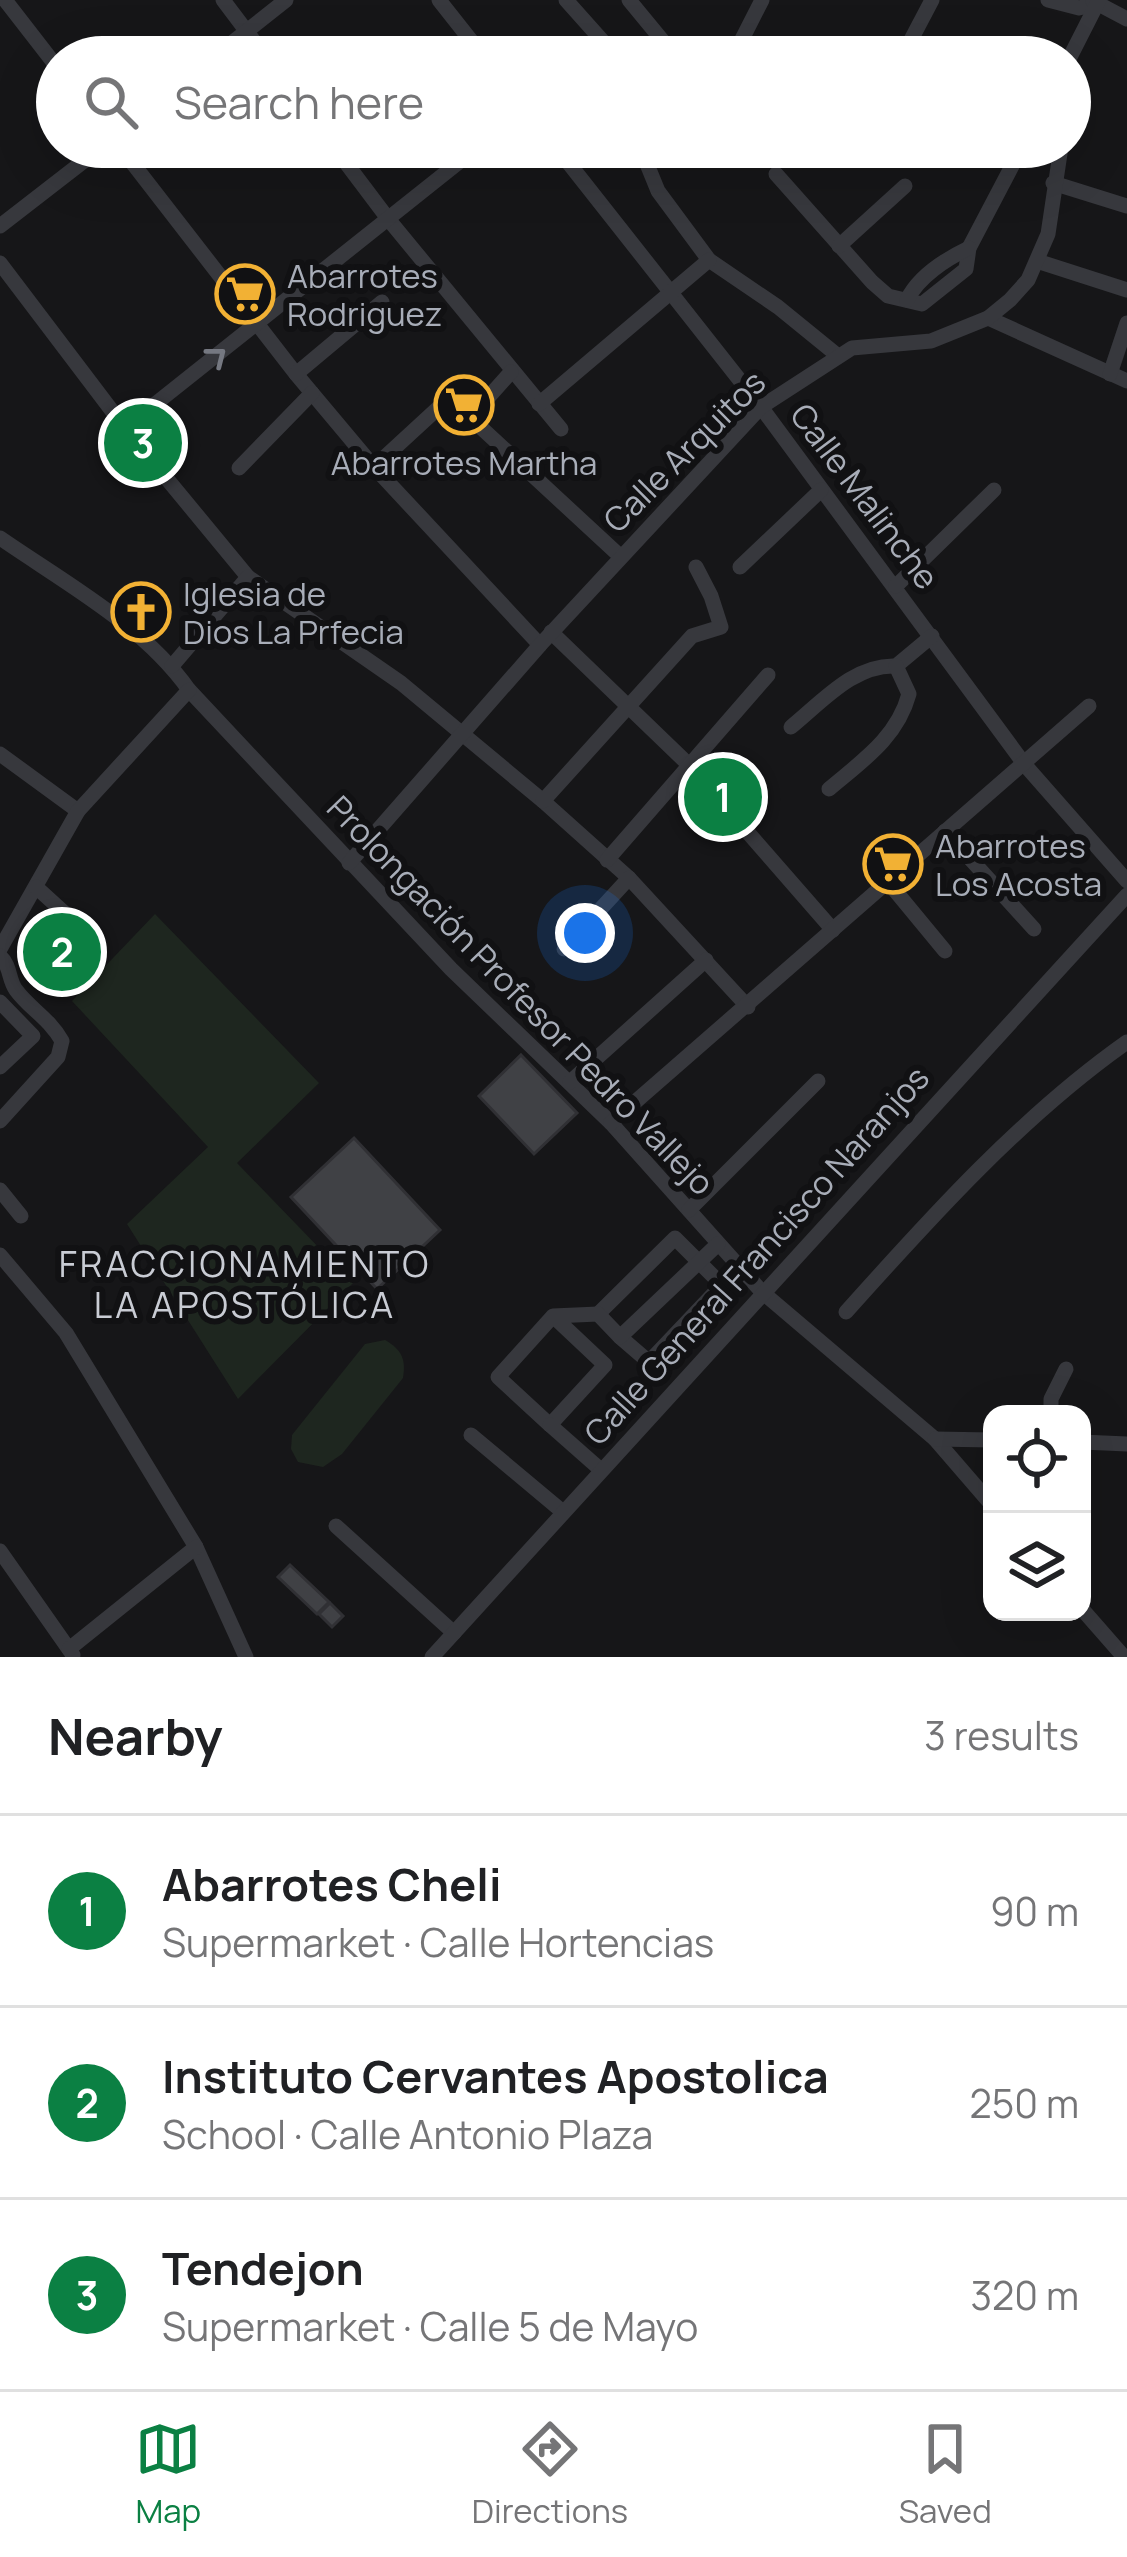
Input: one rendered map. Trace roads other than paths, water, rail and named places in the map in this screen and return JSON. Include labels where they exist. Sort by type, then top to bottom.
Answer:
[{"type":"street","points":[[4,0],[36,40]]},
{"type":"street","points":[[223,0],[250,36]]},
{"type":"street","points":[[239,36],[286,0]]},
{"type":"street","points":[[439,0],[467,36]]},
{"type":"street","points":[[566,0],[597,36]]},
{"type":"street","points":[[629,0],[659,36]]},
{"type":"street","points":[[744,36],[762,0]]},
{"type":"street","points":[[913,36],[932,0]]},
{"type":"street","points":[[1048,0],[1079,8],[1096,1]]},
{"type":"street","points":[[1096,1],[1127,19]]},
{"type":"street","points":[[1080,36],[1096,1]]},
{"type":"street","points":[[0,226],[75,168]]},
{"type":"street","points":[[136,168],[374,467],[545,639],[629,706],[689,765],[833,930]]},
{"type":"street","points":[[350,168],[562,429]]},
{"type":"street","points":[[125,428],[452,168]]},
{"type":"street","name":"Calle Malinche","points":[[573,168],[761,407],[1025,765],[1127,881]]},
{"type":"street","points":[[649,168],[658,190],[709,260],[837,355]]},
{"type":"street","points":[[776,174],[888,296],[907,301],[913,289],[969,248],[1011,168]]},
{"type":"street","name":"Calle Arquitos","points":[[350,863],[545,639],[761,407],[852,347],[931,341],[988,319],[1028,280],[1048,233],[1056,168]]},
{"type":"street","points":[[1053,183],[1127,206]]},
{"type":"street","points":[[839,246],[904,186]]},
{"type":"street","points":[[538,404],[709,260]]},
{"type":"street","points":[[1037,261],[1127,290]]},
{"type":"street","points":[[0,263],[125,428],[248,577],[401,682],[543,801],[629,878],[748,1007]]},
{"type":"street","points":[[296,374],[382,302]]},
{"type":"street","points":[[988,319],[1119,378],[1127,323]]},
{"type":"street","points":[[470,418],[511,371]]},
{"type":"street","points":[[238,467],[312,393]]},
{"type":"street","points":[[374,467],[449,398],[621,556]]},
{"type":"street","points":[[740,566],[821,490]]},
{"type":"street","points":[[896,586],[994,490]]},
{"type":"street","name":"Prolongación Profesor Pedro Vallejo","points":[[0,538],[128,627],[172,666],[350,863],[611,1124],[762,1292],[935,1439],[983,1494]]},
{"type":"street","points":[[543,801],[692,635],[721,627],[712,596],[696,567]]},
{"type":"street","points":[[172,666],[248,577]]},
{"type":"street","points":[[791,728],[855,675],[878,665],[896,666],[932,636]]},
{"type":"street","points":[[830,789],[886,741],[904,712],[909,694],[896,666]]},
{"type":"street","points":[[607,860],[768,674]]},
{"type":"street","points":[[0,1121],[58,1057],[62,1041],[49,1019],[14,989],[0,952],[78,811],[189,690]]},
{"type":"street","points":[[611,1124],[1089,706]]},
{"type":"street","points":[[0,754],[78,811]]},
{"type":"street","points":[[945,831],[1034,929]]},
{"type":"street","points":[[564,949],[629,878]]},
{"type":"street","points":[[888,882],[945,951]]},
{"type":"street","points":[[30,955],[50,945],[70,918],[36,887]]},
{"type":"street","name":"Calle General Francisco Naranjos","points":[[432,1657],[1127,895]]},
{"type":"street","points":[[570,1082],[706,959]]},
{"type":"street","points":[[0,1067],[33,1036],[0,1002],[14,989]]},
{"type":"street","points":[[846,1312],[905,1245],[1036,1115],[1127,1042]]},
{"type":"street","points":[[689,1210],[818,1081]]},
{"type":"street","points":[[0,1190],[21,1216]]},
{"type":"street","points":[[598,1314],[649,1362],[722,1285],[675,1238],[598,1314],[553,1316],[498,1377],[601,1470]]},
{"type":"street","points":[[620,1337],[718,1244]]},
{"type":"street","points":[[0,1255],[66,1333],[196,1547],[239,1654]]},
{"type":"street","points":[[550,1425],[605,1365],[553,1316]]},
{"type":"street","points":[[1051,1405],[1066,1369]]},
{"type":"street","points":[[471,1436],[563,1511]]},
{"type":"street","points":[[935,1439],[983,1440]]},
{"type":"street","points":[[1091,1442],[1127,1444]]},
{"type":"street","points":[[336,1526],[454,1634]]},
{"type":"street","points":[[0,1551],[72,1653],[196,1547]]},
{"type":"street","points":[[1091,1619],[1124,1657]]},
{"type":"place","name":"Abarrotes Rodriguez","points":[[245,294]]},
{"type":"place","name":"Abarrotes Martha","points":[[464,405]]},
{"type":"place","name":"Tendejon","points":[[143,443]]},
{"type":"place","name":"Iglesia de Dios La Prfecia","points":[[141,612]]},
{"type":"place","name":"Abarrotes Cheli","points":[[723,797]]},
{"type":"place","name":"Abarrotes Los Acosta","points":[[893,864]]},
{"type":"place","name":"Instituto Cervantes Apostolica","points":[[62,952]]},
{"type":"district","name":"FRACCIONAMIENTO LA APOSTÓLICA","points":[[245,1284]]}]
